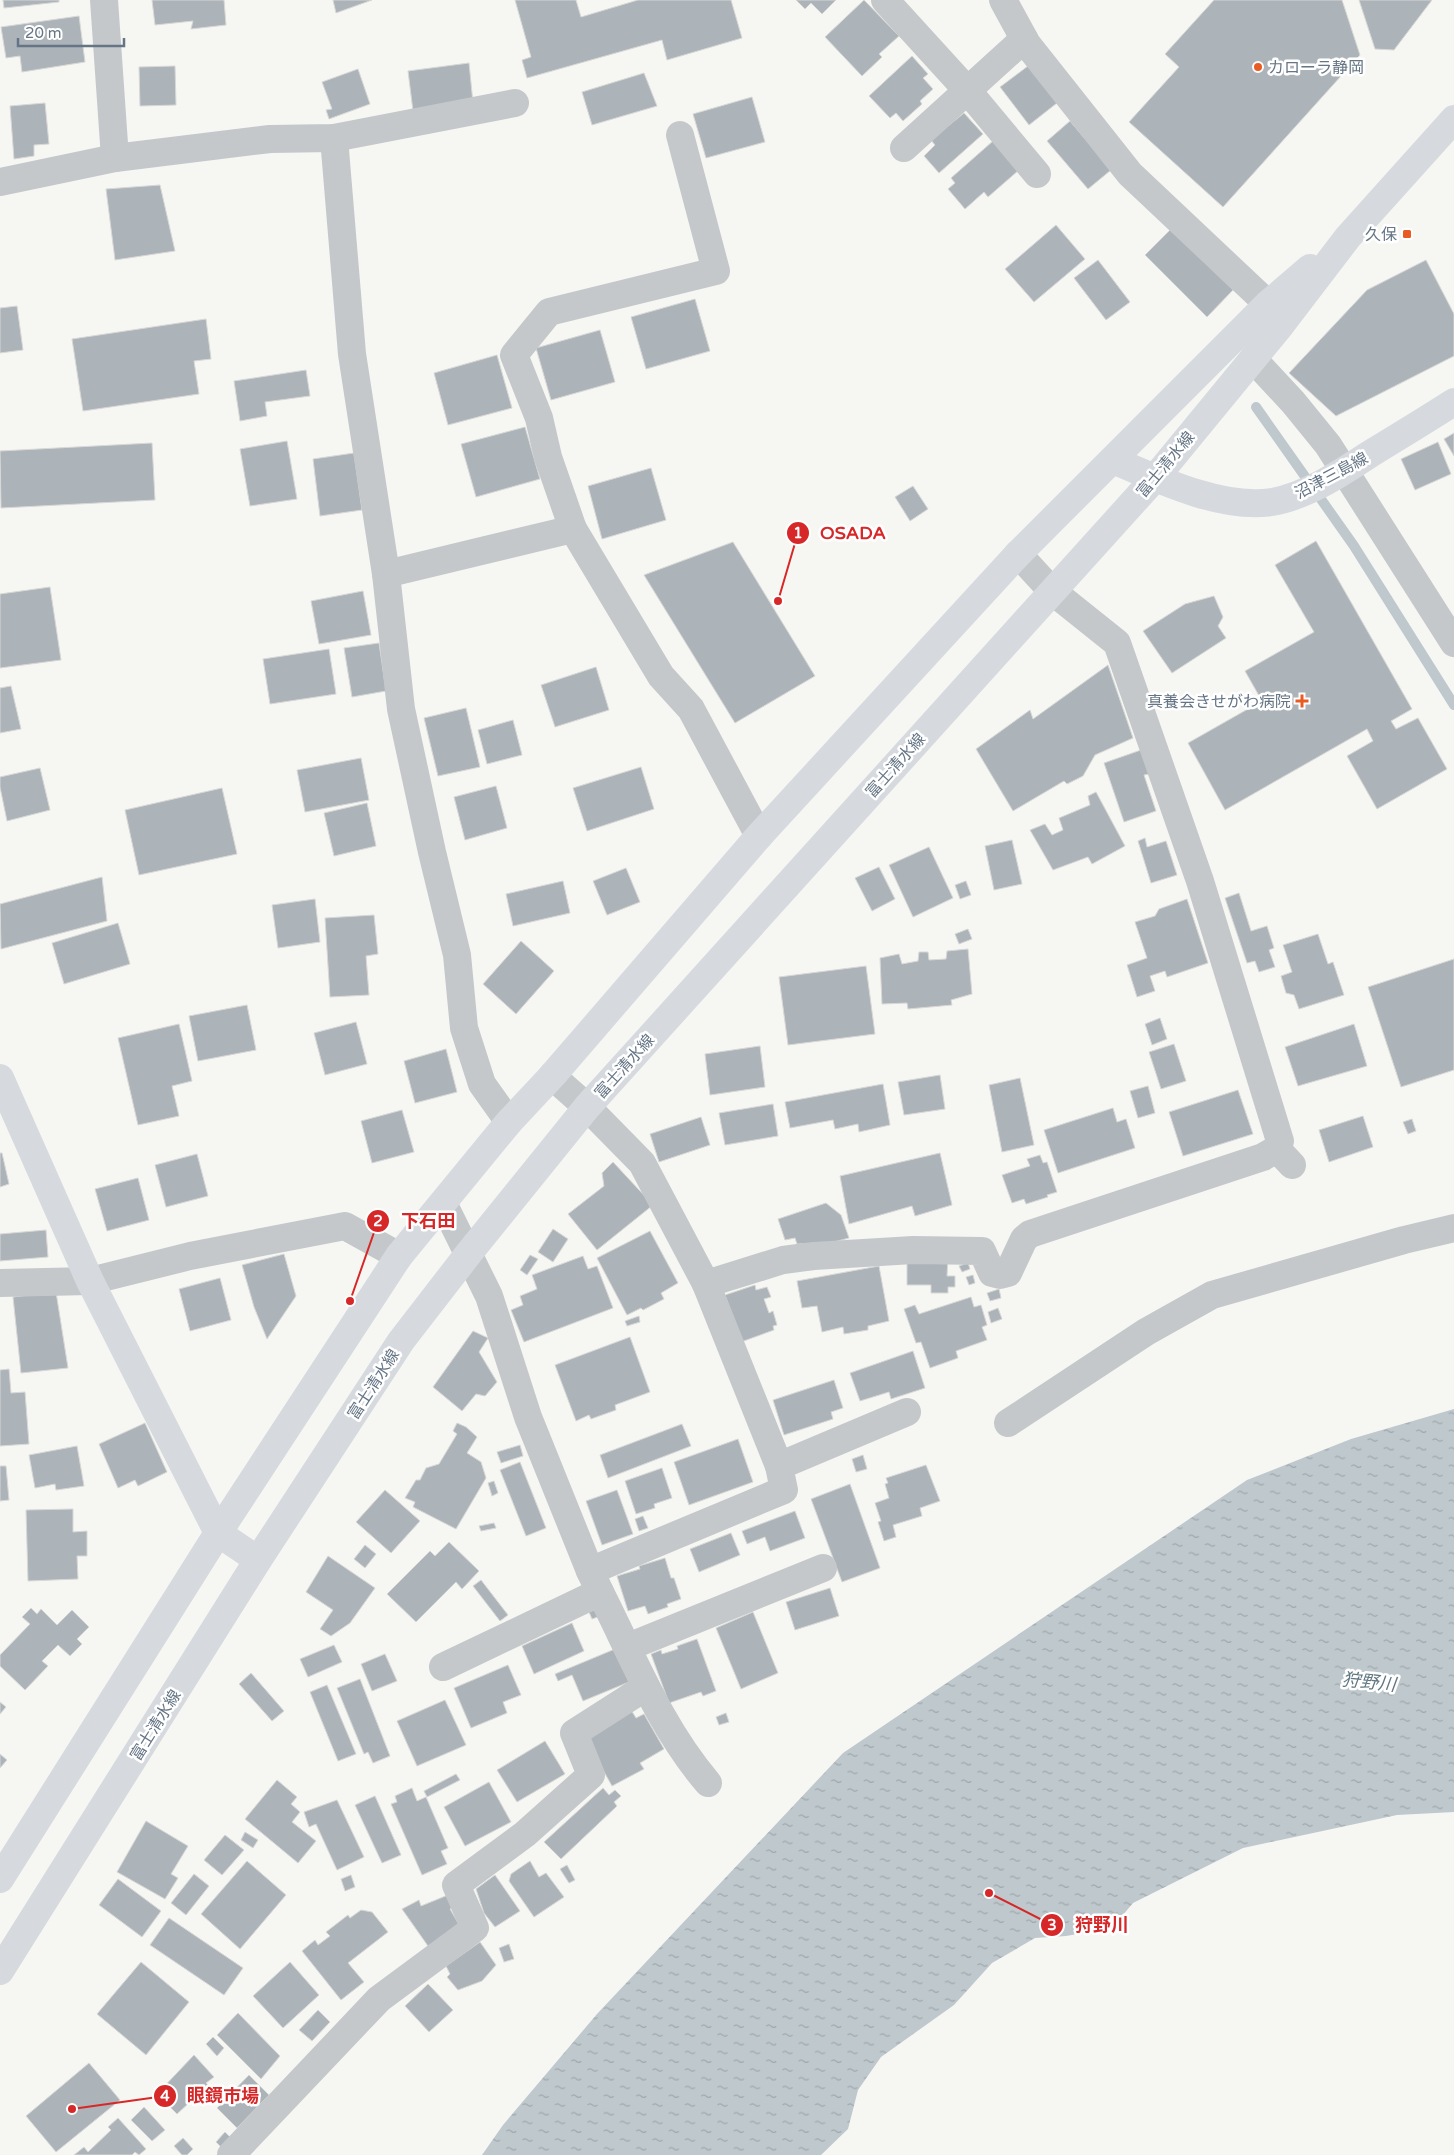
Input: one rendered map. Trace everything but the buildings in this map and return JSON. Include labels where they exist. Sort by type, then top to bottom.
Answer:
[{"type":"main road","name":"富士清水線","points":[[0,1971],[258,1560],[401,1341],[469,1253],[587,1107],[1155,478],[1253,359],[1348,237],[1454,119]]},
{"type":"main road","name":"富士清水線","points":[[0,1879],[218,1533],[399,1256],[509,1122],[552,1076],[759,836],[1018,554],[1268,304],[1348,237]]},
{"type":"main road","name":"沼津三島線","points":[[1113,460],[1155,478],[1214,498],[1248,502],[1272,502],[1302,493],[1344,471],[1454,402]]},
{"type":"main road","points":[[0,1078],[90,1281],[218,1533],[258,1560]]},
{"type":"street","points":[[104,0],[115,158]]},
{"type":"street","points":[[884,0],[967,90],[1037,174]]},
{"type":"street","points":[[1003,0],[1024,38],[1130,174],[1268,304]]},
{"type":"street","points":[[904,148],[1024,38]]},
{"type":"street","points":[[0,182],[115,158],[270,139],[334,138],[515,103]]},
{"type":"street","points":[[680,135],[716,272],[549,312],[514,355],[539,418],[548,457],[573,529],[661,676],[691,708],[759,836]]},
{"type":"street","points":[[334,138],[352,354],[386,574],[401,709],[432,852],[457,955],[464,1028],[482,1084],[509,1122]]},
{"type":"street","points":[[1253,359],[1328,445],[1454,643]]},
{"type":"street","points":[[386,574],[573,529]]},
{"type":"street","points":[[706,1284],[783,1260],[814,1256],[913,1250],[982,1251],[992,1273],[1000,1275],[1008,1273],[1024,1239],[1030,1234],[1263,1157],[1284,1157],[1200,881],[1117,643],[1052,591],[1018,554]]},
{"type":"street","points":[[443,1667],[595,1582],[784,1490],[779,1466],[706,1284],[642,1163],[587,1107],[552,1076]]},
{"type":"street","points":[[443,1203],[489,1296],[528,1417],[595,1582],[670,1732],[690,1763],[708,1783]]},
{"type":"street","points":[[0,1283],[90,1281],[190,1256],[345,1226],[399,1256]]},
{"type":"street","points":[[1008,1423],[1146,1332],[1212,1296],[1404,1240],[1454,1228]]},
{"type":"street","points":[[779,1466],[907,1412]]},
{"type":"street","points":[[628,1647],[823,1568]]},
{"type":"street","points":[[232,2155],[379,1999],[475,1928],[456,1885],[525,1834],[592,1775],[574,1733],[646,1687]]},
{"type":"water","points":[[1454,1409],[1454,1812],[1397,1815],[1243,1848],[1133,1903],[1122,1916],[1095,1931],[1066,1936],[1035,1938],[992,1963],[954,2005],[881,2057],[858,2090],[848,2129],[821,2155],[482,2155],[503,2125],[597,2014],[843,1753],[1247,1480],[1351,1439]]},
{"type":"waterway","points":[[1256,407],[1354,546],[1454,705]]},
{"type":"place","name":"カローラ静岡","points":[[1258,67]]},
{"type":"place","name":"久保","points":[[1407,234]]},
{"type":"place","name":"OSADA","points":[[778,601]]},
{"type":"place","name":"真養会きせがわ病院","points":[[1302,701]]},
{"type":"place","name":"下石田","points":[[350,1301]]},
{"type":"place","name":"狩野川","points":[[989,1893]]},
{"type":"place","name":"眼鏡市場","points":[[72,2109]]}]
